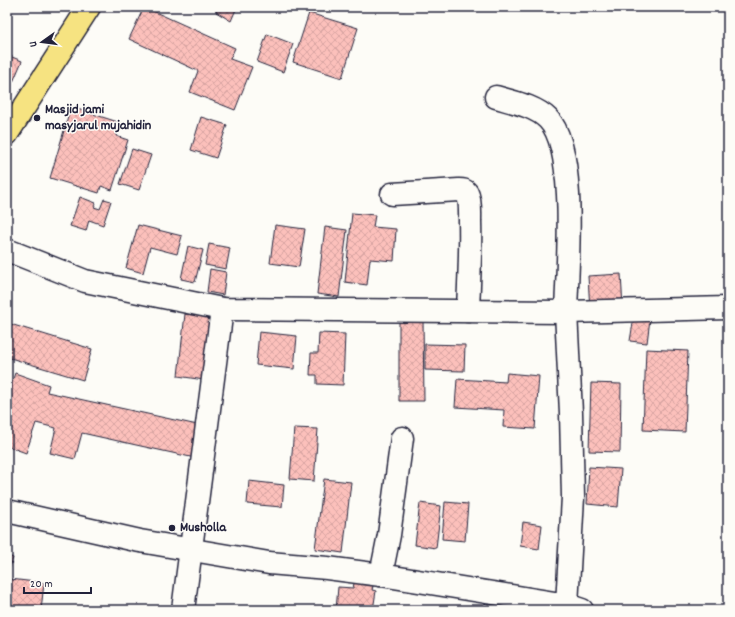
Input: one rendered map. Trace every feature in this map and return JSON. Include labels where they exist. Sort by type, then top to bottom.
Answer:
[{"type":"highway","points":[[7,134],[88,7]]},
{"type":"street","points":[[7,511],[140,541],[191,550],[269,563],[327,568],[381,575],[564,607],[573,497],[566,312],[569,213],[567,171],[562,144],[549,119],[537,110],[496,97]]},
{"type":"street","points":[[392,194],[459,190],[464,190],[466,192],[470,212],[471,252],[468,312]]},
{"type":"street","points":[[7,250],[85,281],[222,309],[566,312],[728,308]]},
{"type":"street","points":[[183,610],[222,309]]},
{"type":"street","points":[[381,575],[389,535],[402,438]]},
{"type":"building","points":[[144,7],[235,48],[230,59],[252,67],[235,110],[190,92],[198,71],[129,39]]},
{"type":"building","points":[[215,7],[237,7],[231,21],[216,12],[218,8]]},
{"type":"building","points":[[309,13],[358,28],[342,78],[293,62]]},
{"type":"building","points":[[267,34],[293,44],[283,72],[257,62]]},
{"type":"building","points":[[7,55],[22,61],[13,82],[7,80]]},
{"type":"building","points":[[71,107],[121,123],[116,136],[128,140],[112,190],[101,186],[99,193],[50,178]]},
{"type":"building","points":[[201,117],[227,125],[216,158],[191,150]]},
{"type":"building","points":[[132,149],[151,155],[139,190],[120,184]]},
{"type":"building","points":[[80,197],[96,203],[94,207],[100,209],[104,199],[111,201],[103,225],[89,220],[86,231],[70,226]]},
{"type":"building","points":[[352,213],[375,215],[373,227],[396,229],[394,261],[370,259],[367,285],[345,282]]},
{"type":"building","points":[[138,225],[182,236],[177,254],[150,247],[143,273],[126,268]]},
{"type":"building","points":[[275,225],[305,229],[299,267],[270,263]]},
{"type":"building","points":[[325,227],[347,230],[339,297],[317,294]]},
{"type":"building","points":[[209,244],[230,248],[226,269],[205,265]]},
{"type":"building","points":[[188,246],[203,250],[195,282],[181,279]]},
{"type":"building","points":[[210,269],[226,272],[223,295],[207,292]]},
{"type":"building","points":[[621,274],[623,308],[590,310],[588,276]]},
{"type":"building","points":[[185,314],[211,317],[204,380],[178,376]]},
{"type":"building","points":[[634,317],[650,319],[647,343],[630,341]]},
{"type":"building","points":[[399,320],[423,320],[424,401],[399,401]]},
{"type":"building","points":[[7,323],[92,349],[83,380],[7,357]]},
{"type":"building","points":[[259,332],[297,336],[294,369],[256,365]]},
{"type":"building","points":[[319,333],[345,334],[343,385],[317,384],[317,375],[310,375],[311,353],[318,353]]},
{"type":"building","points":[[425,344],[465,345],[464,371],[425,370]]},
{"type":"building","points":[[646,349],[688,351],[685,432],[643,430]]},
{"type":"building","points":[[15,373],[49,385],[47,392],[202,426],[195,458],[82,433],[75,459],[50,453],[56,428],[36,423],[26,453],[7,446],[7,396]]},
{"type":"building","points":[[507,373],[539,376],[535,429],[503,427],[504,410],[455,407],[457,379],[506,382]]},
{"type":"building","points":[[591,383],[621,384],[620,452],[589,451]]},
{"type":"building","points":[[294,428],[318,429],[314,481],[290,479]]},
{"type":"building","points":[[589,467],[621,469],[618,507],[587,504]]},
{"type":"building","points":[[324,479],[351,482],[343,553],[315,549]]},
{"type":"building","points":[[249,481],[284,485],[282,507],[247,504]]},
{"type":"building","points":[[445,502],[468,504],[465,541],[442,539]]},
{"type":"building","points":[[420,503],[441,506],[436,548],[415,545]]},
{"type":"building","points":[[523,522],[542,525],[539,549],[520,546]]},
{"type":"building","points":[[7,555],[13,558],[7,576]]},
{"type":"building","points":[[10,579],[44,583],[41,610],[7,608]]},
{"type":"building","points":[[355,579],[374,582],[372,590],[376,591],[373,610],[336,610],[338,587],[353,588]]},
{"type":"place","name":"Masjid jami masyjarul mujahidin","points":[[37,118]]},
{"type":"place","name":"Musholla","points":[[172,528]]}]
